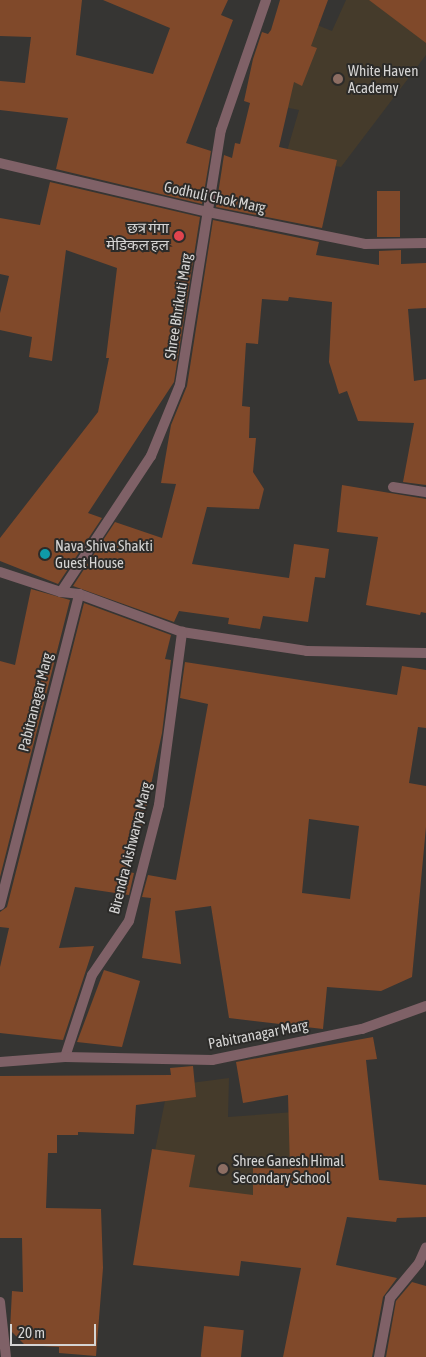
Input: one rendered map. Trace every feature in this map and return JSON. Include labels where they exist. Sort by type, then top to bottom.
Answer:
[{"type":"street","name":"Shree Bhrikuti Marg","points":[[61,592],[151,456],[180,386],[221,130],[266,0]]},
{"type":"street","name":"Godhuli Chok Marg","points":[[0,163],[208,212],[365,244],[426,243]]},
{"type":"street","points":[[393,487],[426,492]]},
{"type":"street","points":[[0,572],[61,592],[79,594],[182,632],[307,651],[426,653]]},
{"type":"street","name":"Pabitranagar Marg","points":[[0,905],[79,594]]},
{"type":"street","name":"Birendra Aishwarya Marg","points":[[65,1057],[92,975],[129,921],[159,805],[182,632]]},
{"type":"street","name":"Pabitranagar Marg","points":[[0,1062],[65,1057],[212,1060],[362,1029],[426,1006]]},
{"type":"street","points":[[379,1357],[390,1298],[419,1263],[426,1247]]},
{"type":"street","points":[[0,1302],[6,1357]]},
{"type":"shaded area","name":"White Haven Academy","points":[[346,0],[404,0],[426,16],[426,55],[341,167],[285,158],[299,110],[260,102],[287,13],[332,31]]},
{"type":"shaded area","name":"Shree Ganesh Himal Secondary School","points":[[229,1078],[228,1117],[294,1112],[294,1237],[141,1220],[168,1086]]},
{"type":"building","points":[[0,0],[82,0],[76,55],[153,74],[170,28],[103,0],[228,0],[221,15],[233,20],[186,143],[211,151],[202,204],[56,169],[68,118],[0,110],[0,81],[25,83],[31,37],[0,36]]},
{"type":"building","points":[[280,0],[328,0],[311,46],[317,48],[302,86],[294,82],[279,147],[337,160],[322,228],[216,207],[224,155],[232,158],[235,143],[240,144],[250,103],[244,101],[253,59],[262,32],[268,34],[271,30]]},
{"type":"building","points":[[369,0],[426,0],[426,43]]},
{"type":"building","points":[[50,182],[200,217],[174,382],[88,513],[102,518],[58,584],[0,561],[0,538],[98,412],[109,358],[106,358],[117,268],[66,250],[52,361],[29,357],[32,337],[0,330],[0,313],[9,276],[0,274],[0,218],[40,225]]},
{"type":"building","points":[[377,191],[400,191],[400,237],[377,237]]},
{"type":"building","points":[[213,220],[319,242],[316,255],[379,265],[379,251],[401,250],[401,264],[426,263],[426,308],[408,309],[414,381],[426,379],[426,485],[403,482],[414,423],[358,421],[347,391],[339,394],[329,362],[332,302],[289,297],[288,301],[262,299],[258,344],[246,343],[242,406],[250,407],[249,438],[256,438],[253,472],[264,489],[259,509],[207,507],[192,564],[289,578],[294,544],[329,549],[325,578],[315,577],[308,622],[263,616],[260,629],[228,624],[229,618],[179,611],[174,622],[73,586],[115,522],[162,538],[176,484],[161,483],[171,425],[187,386]]},
{"type":"building","points":[[342,485],[426,499],[426,613],[421,612],[420,615],[366,605],[378,537],[337,532]]},
{"type":"building","points":[[31,589],[70,600],[0,877],[0,661],[15,665]]},
{"type":"building","points":[[84,603],[171,635],[165,659],[171,660],[162,733],[142,827],[136,825],[129,872],[134,873],[129,895],[75,887],[59,948],[94,946],[63,1040],[0,1033],[0,967],[9,928],[0,927],[0,912],[7,907]]},
{"type":"building","points":[[185,662],[397,695],[402,666],[426,670],[426,728],[418,727],[409,783],[426,786],[426,827],[412,977],[381,991],[327,987],[323,1029],[229,1018],[211,906],[175,911],[181,964],[142,958],[151,898],[142,897],[148,875],[176,880],[208,704],[180,698]],"holes":[[[309,819],[359,826],[350,899],[302,893]]]},
{"type":"building","points":[[104,970],[140,981],[122,1047],[77,1042]]},
{"type":"building","points":[[373,1037],[377,1059],[366,1060],[379,1180],[426,1185],[426,1217],[397,1218],[396,1222],[347,1217],[336,1265],[397,1278],[383,1297],[372,1357],[283,1357],[301,1268],[241,1261],[239,1276],[133,1265],[152,1149],[195,1155],[189,1187],[253,1195],[253,1168],[290,1169],[288,1095],[243,1103],[236,1062]]},
{"type":"building","points":[[193,1066],[196,1097],[136,1105],[134,1134],[78,1132],[78,1135],[57,1135],[57,1153],[48,1153],[46,1208],[101,1209],[103,1268],[96,1356],[59,1353],[59,1347],[25,1345],[10,1330],[12,1291],[23,1292],[22,1238],[0,1238],[0,1076],[171,1075],[170,1068]]},
{"type":"building","points":[[412,1282],[426,1286],[426,1357],[386,1357],[396,1301]]},
{"type":"building","points":[[204,1326],[244,1330],[241,1357],[201,1357]]},
{"type":"place","name":"White Haven Academy","points":[[338,79]]},
{"type":"place","name":"छत्र गंगा मेडिकल हल","points":[[179,236]]},
{"type":"place","name":"Nava Shiva Shakti Guest House","points":[[45,554]]},
{"type":"place","name":"Shree Ganesh Himal Secondary School","points":[[223,1169]]}]
